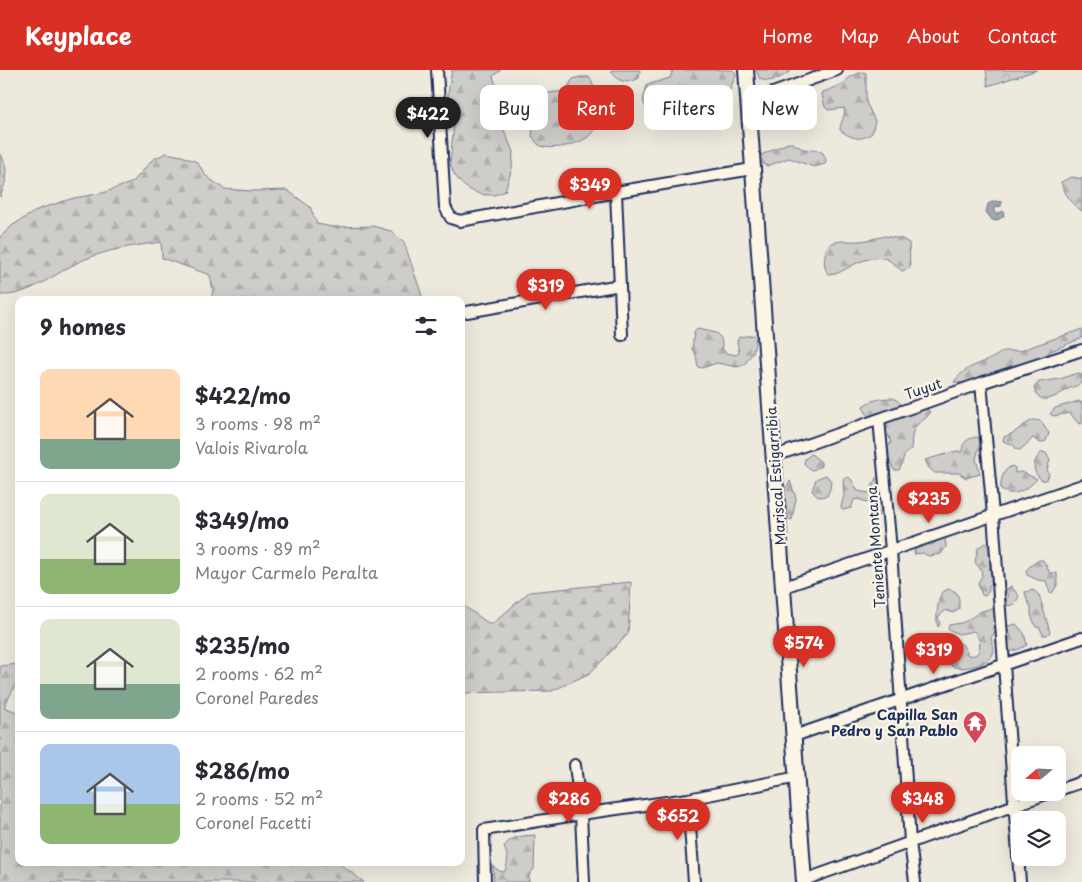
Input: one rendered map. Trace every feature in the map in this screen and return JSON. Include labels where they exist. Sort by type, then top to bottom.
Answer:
[{"type":"street","points":[[437,70],[444,208],[450,218],[460,221],[752,169]]},
{"type":"street","name":"Mariscal Estigarribia","points":[[746,70],[747,85]]},
{"type":"street","points":[[795,85],[837,70]]},
{"type":"street","name":"Mariscal Estigarribia","points":[[750,130],[775,456],[804,881]]},
{"type":"street","points":[[616,192],[622,335]]},
{"type":"street","points":[[467,312],[620,285]]},
{"type":"street","name":"Tuyut","points":[[775,456],[981,383],[1082,350]]},
{"type":"street","points":[[981,383],[993,515],[1020,882]]},
{"type":"street","name":"Teniente Montana","points":[[880,419],[891,550],[910,842],[915,882]]},
{"type":"street","points":[[784,587],[1082,485]]},
{"type":"street","points":[[794,736],[1082,638]]},
{"type":"street","points":[[575,765],[581,814],[584,882]]},
{"type":"street","points":[[485,882],[484,830],[688,799],[798,777]]},
{"type":"street","points":[[1066,787],[1082,782]]},
{"type":"street","points":[[688,799],[694,882]]},
{"type":"street","points":[[804,881],[1028,801]]},
{"type":"green space","points":[[452,70],[501,70],[493,76],[496,85],[480,85],[480,130],[504,130],[513,152],[512,168],[505,191],[493,195],[479,194],[461,183],[454,173],[450,164],[454,122],[453,113],[447,100]]},
{"type":"green space","points":[[611,70],[640,70],[639,78],[627,82],[619,80]]},
{"type":"green space","points":[[673,70],[733,70],[736,74],[732,85],[647,85],[670,78]]},
{"type":"green space","points":[[756,70],[792,70],[781,77],[769,81],[760,79]]},
{"type":"green space","points":[[986,70],[1037,70],[988,86]]},
{"type":"green space","points":[[862,72],[866,73],[866,102],[875,121],[872,133],[868,136],[856,138],[840,130],[844,108],[828,110],[825,107],[822,95],[823,92],[842,85],[850,77]]},
{"type":"green space","points":[[589,77],[593,85],[569,85],[573,79]]},
{"type":"green space","points":[[558,92],[558,130],[594,130],[590,135],[566,146],[550,148],[537,143],[532,136],[533,130],[548,130],[549,93]]},
{"type":"green space","points":[[788,143],[803,149],[820,151],[826,160],[825,164],[814,167],[789,158],[767,166],[759,158],[761,155]]},
{"type":"green space","points":[[166,153],[182,156],[197,162],[206,176],[224,189],[252,191],[287,190],[310,207],[317,224],[332,227],[373,226],[391,231],[404,242],[422,296],[212,296],[213,290],[210,275],[162,258],[161,242],[121,248],[91,257],[32,288],[11,295],[0,295],[0,237],[13,225],[39,209],[74,198],[103,193],[133,182],[152,160]]},
{"type":"green space","points":[[0,155],[6,176],[0,197]]},
{"type":"green space","points":[[1072,177],[1082,179],[1082,211],[1069,198],[1062,186],[1061,182]]},
{"type":"green space","points":[[885,236],[902,239],[909,243],[910,268],[902,271],[888,260],[873,258],[863,260],[835,274],[828,274],[825,265],[825,255],[829,245],[842,241],[865,240]]},
{"type":"green space","points":[[697,329],[716,333],[721,338],[723,350],[726,353],[736,355],[739,353],[737,341],[739,337],[754,335],[756,338],[753,352],[744,365],[737,367],[717,363],[702,368],[698,367],[696,355],[692,349],[694,333]]},
{"type":"green space","points":[[1082,329],[1082,338],[1051,351],[1039,361],[962,383],[954,382],[971,367],[997,356],[1003,351],[1019,351]]},
{"type":"green space","points":[[1077,373],[1082,375],[1080,384],[1050,399],[1040,398],[1034,388],[1039,382],[1060,379]]},
{"type":"green space","points":[[892,398],[900,402],[905,416],[919,409],[927,409],[930,412],[914,430],[911,449],[904,456],[899,470],[894,470],[889,459],[885,458],[886,449],[891,443],[889,436],[882,432],[874,423],[863,406],[869,402]]},
{"type":"green space","points":[[1079,401],[1082,403],[1082,424],[1078,423],[1070,413],[1053,416],[1050,414],[1055,408]]},
{"type":"green space","points":[[1033,420],[1041,421],[1049,433],[1046,441],[1040,443],[1033,438],[1020,450],[1003,441],[1004,437]]},
{"type":"green space","points":[[977,437],[981,440],[976,459],[980,474],[966,478],[959,473],[935,473],[929,468],[925,460],[957,451],[962,452],[966,441]]},
{"type":"green space","points":[[1042,452],[1046,453],[1050,460],[1047,469],[1049,475],[1046,480],[1038,477],[1034,466],[1036,459]]},
{"type":"green space","points":[[811,454],[821,462],[821,466],[813,470],[809,469],[804,463],[805,459]]},
{"type":"green space","points":[[1012,466],[1015,468],[1015,473],[1022,472],[1037,479],[1016,493],[1001,490],[1003,476],[1006,470]]},
{"type":"green space","points":[[826,475],[831,481],[830,489],[827,496],[818,497],[812,491],[816,479]]},
{"type":"green space","points":[[848,477],[858,491],[869,493],[876,478],[880,479],[882,515],[875,516],[873,504],[858,499],[854,500],[851,508],[843,510],[841,507],[844,495],[843,482]]},
{"type":"green space","points":[[790,481],[796,498],[792,520],[789,519],[783,510],[778,489],[785,489]]},
{"type":"green space","points":[[945,538],[946,547],[941,554],[928,556],[923,553],[914,554],[918,546],[932,545],[938,540]]},
{"type":"green space","points":[[985,543],[989,547],[990,570],[993,582],[985,596],[982,595],[978,583],[982,576],[981,570],[975,562],[978,548]]},
{"type":"green space","points":[[1039,560],[1043,560],[1050,573],[1057,573],[1057,585],[1053,592],[1050,593],[1046,581],[1027,575],[1026,571],[1030,566]]},
{"type":"green space","points":[[631,582],[628,634],[590,673],[552,691],[465,693],[465,607],[491,625],[529,592]]},
{"type":"green space","points":[[1011,586],[1019,596],[1015,604],[1008,606],[1006,599],[1009,596],[1005,590]]},
{"type":"green space","points":[[949,589],[956,592],[959,599],[959,609],[953,613],[946,610],[938,617],[940,624],[938,627],[937,615],[939,599],[942,592]]},
{"type":"green space","points":[[1033,590],[1039,595],[1050,632],[1047,635],[1043,635],[1040,628],[1036,627],[1031,615],[1031,607],[1025,592]]},
{"type":"green space","points":[[994,609],[997,628],[991,638],[994,650],[990,658],[974,666],[961,668],[951,666],[949,653],[951,646],[959,643],[963,645],[968,655],[973,655],[979,651],[980,643],[974,631],[959,634],[948,629],[949,625],[961,623],[979,612]]},
{"type":"green space","points":[[1016,624],[1024,633],[1027,645],[1013,651],[1004,650],[1006,642],[1011,636],[1007,629],[1008,626]]},
{"type":"green space","points":[[15,664],[15,686],[4,707],[15,711],[15,866],[343,866],[364,882],[0,882],[0,666]]},
{"type":"green space","points":[[535,835],[534,869],[529,875],[529,882],[494,882],[493,866],[499,871],[504,872],[507,866],[504,847],[507,843],[517,837]]},
{"type":"water","points":[[994,201],[1002,202],[1001,206],[994,208],[994,212],[997,214],[1003,211],[1004,216],[996,221],[992,220],[986,212],[988,204]]},
{"type":"place","name":"Capilla San Pedro y San Pablo","points":[[975,744]]}]
